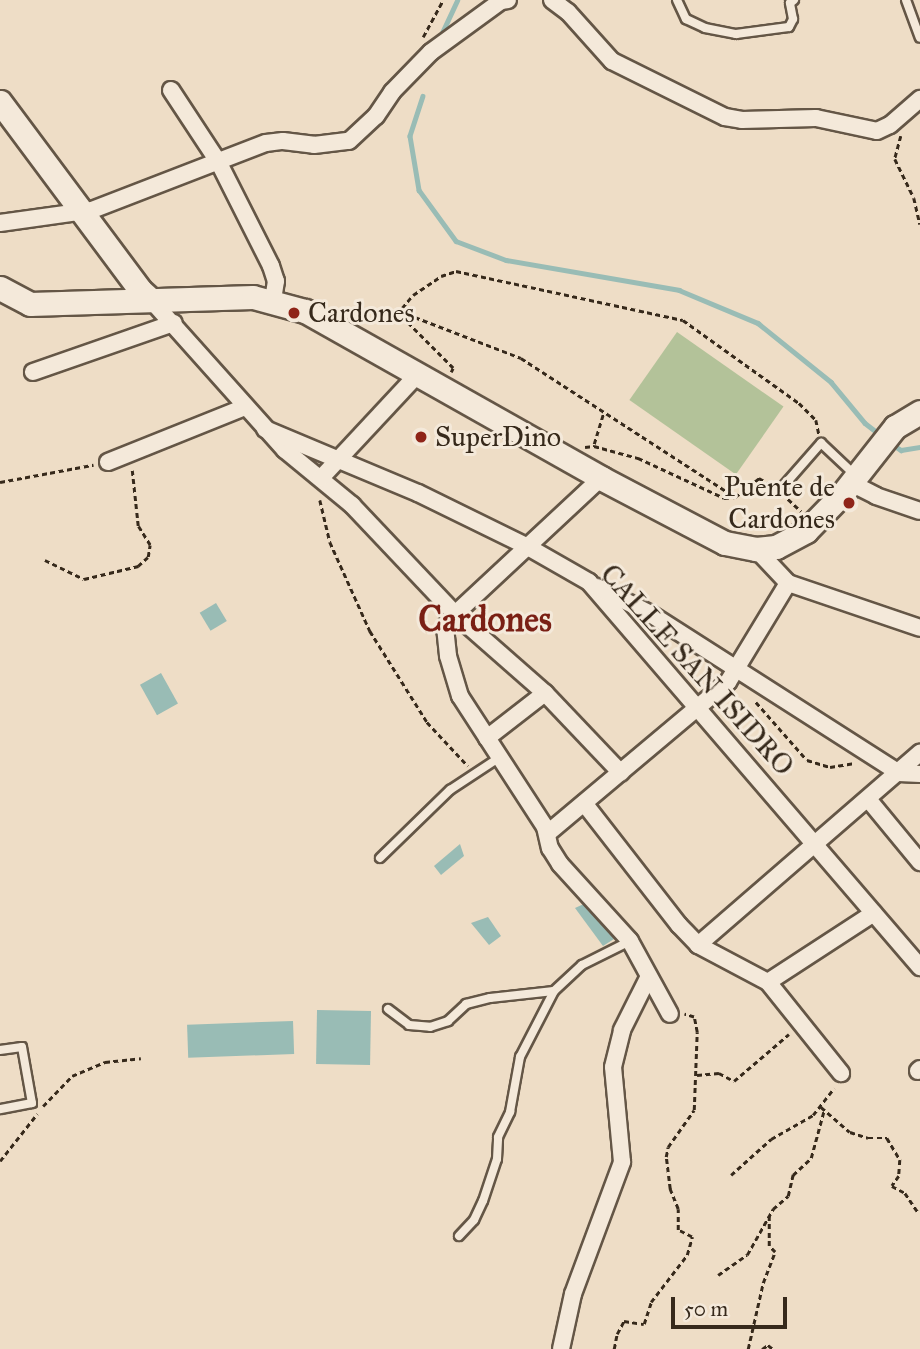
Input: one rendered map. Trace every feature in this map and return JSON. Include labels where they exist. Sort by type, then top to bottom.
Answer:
[{"type":"street","points":[[0,223],[92,210],[266,143],[283,141],[314,145],[349,141],[376,116],[392,92],[431,52],[504,0]]},
{"type":"street","points":[[552,0],[568,12],[612,61],[725,117],[742,120],[816,118],[877,131],[901,116],[920,99]]},
{"type":"street","points":[[171,90],[219,163],[271,266],[276,281],[273,300]]},
{"type":"street","points":[[0,102],[122,266],[244,407],[285,450],[352,505],[455,614],[545,693],[621,773]]},
{"type":"street","points":[[111,302],[122,282],[122,266]]},
{"type":"street","points":[[0,288],[30,304],[241,297],[273,300],[305,312],[601,478],[726,543],[756,549],[776,547],[813,524],[854,480],[895,427],[920,412]]},
{"type":"street","points":[[33,372],[174,323]]},
{"type":"street","points":[[321,478],[426,381]]},
{"type":"street","points":[[108,462],[244,407]]},
{"type":"street","name":"CALLE SAN ISIDRO","points":[[265,429],[339,459],[528,547],[589,582],[920,967]]},
{"type":"street","points":[[601,478],[455,614],[445,627],[448,656],[460,696],[548,833],[550,848],[560,863],[630,941],[670,1014]]},
{"type":"street","points":[[854,480],[876,496],[920,511]]},
{"type":"street","points":[[756,549],[788,583],[920,628]]},
{"type":"street","points":[[589,582],[649,613],[751,681],[899,773],[920,774]]},
{"type":"street","points":[[548,833],[728,682],[788,583]]},
{"type":"street","points":[[487,738],[545,693]]},
{"type":"street","points":[[698,945],[920,754]]},
{"type":"street","points":[[868,799],[920,862]]},
{"type":"street","points":[[584,803],[698,945],[768,982],[841,1073]]},
{"type":"street","points":[[768,982],[874,913]]},
{"type":"street","points":[[561,1349],[573,1294],[622,1162],[613,1067],[622,1030],[648,978]]},
{"type":"lane","points":[[677,0],[686,19],[705,28],[736,34],[789,27],[793,19],[790,3],[794,0]]},
{"type":"lane","points":[[906,0],[920,38]]},
{"type":"lane","points":[[779,491],[821,443],[854,480]]},
{"type":"lane","points":[[380,858],[450,790],[500,757]]},
{"type":"lane","points":[[459,1236],[474,1220],[483,1201],[497,1159],[498,1137],[510,1112],[520,1058],[554,991],[582,965],[630,941]]},
{"type":"lane","points":[[388,1009],[409,1025],[430,1027],[448,1021],[466,1004],[490,998],[554,991]]},
{"type":"lane","points":[[0,1050],[22,1047],[32,1103],[0,1109]]},
{"type":"path","points":[[414,70],[418,48],[443,0]]},
{"type":"path","points":[[901,116],[902,133],[895,159],[914,198],[920,224]]},
{"type":"path","points":[[426,381],[442,374],[450,375],[453,369],[409,324],[402,308],[413,295],[442,276],[456,271],[683,320],[799,403],[816,420],[821,443]]},
{"type":"path","points":[[405,313],[521,358],[603,414],[735,497]]},
{"type":"path","points":[[594,446],[603,414]]},
{"type":"path","points":[[572,462],[584,447],[594,446],[638,458],[724,498],[735,497],[760,478],[779,491],[813,524]]},
{"type":"path","points":[[45,560],[84,579],[138,566],[148,557],[150,545],[138,526],[131,453]]},
{"type":"path","points":[[0,482],[108,462]]},
{"type":"path","points":[[321,478],[320,509],[330,542],[370,631],[427,722],[474,774]]},
{"type":"path","points":[[751,681],[756,701],[807,760],[830,767],[879,760]]},
{"type":"path","points":[[614,1349],[617,1334],[624,1321],[644,1324],[651,1302],[687,1255],[692,1237],[678,1230],[678,1209],[670,1189],[666,1157],[668,1147],[694,1110],[697,1075],[695,1017],[670,1014]]},
{"type":"path","points":[[697,1075],[719,1073],[734,1081],[770,1048],[802,1025]]},
{"type":"path","points":[[0,1161],[48,1100],[72,1076],[105,1062],[141,1058]]},
{"type":"path","points":[[718,1275],[747,1255],[769,1215],[788,1196],[793,1175],[811,1158],[823,1109],[841,1073]]},
{"type":"path","points":[[731,1175],[771,1139],[823,1109]]},
{"type":"path","points":[[823,1109],[850,1132],[868,1138],[887,1138],[900,1160],[899,1176],[892,1186],[905,1193],[918,1212]]},
{"type":"path","points":[[748,1349],[763,1283],[775,1252],[769,1246],[769,1215]]},
{"type":"path","points":[[762,1349],[768,1345],[773,1349]]},
{"type":"green space","points":[[677,332],[783,407],[736,475],[629,400]]},
{"type":"water","points":[[216,603],[227,621],[211,631],[200,613]]},
{"type":"water","points":[[161,673],[178,704],[157,715],[140,685]]},
{"type":"water","points":[[460,844],[464,856],[441,875],[434,866]]},
{"type":"water","points":[[586,903],[614,939],[603,946],[575,908]]},
{"type":"water","points":[[488,917],[501,936],[489,945],[471,923]]},
{"type":"water","points":[[317,1010],[371,1011],[370,1065],[316,1064]]},
{"type":"water","points":[[293,1021],[294,1054],[188,1058],[187,1025]]},
{"type":"waterway","points":[[441,35],[457,0]]},
{"type":"waterway","points":[[423,96],[410,136],[419,190],[456,241],[506,260],[679,290],[758,323],[831,382],[865,423],[879,434]]},
{"type":"waterway","points":[[892,444],[901,450],[920,447]]},
{"type":"place","name":"Cardones","points":[[294,313]]},
{"type":"place","name":"SuperDino","points":[[421,437]]},
{"type":"place","name":"Puente de Cardones","points":[[849,503]]},
{"type":"district","name":"Cardones","points":[[485,620]]}]
